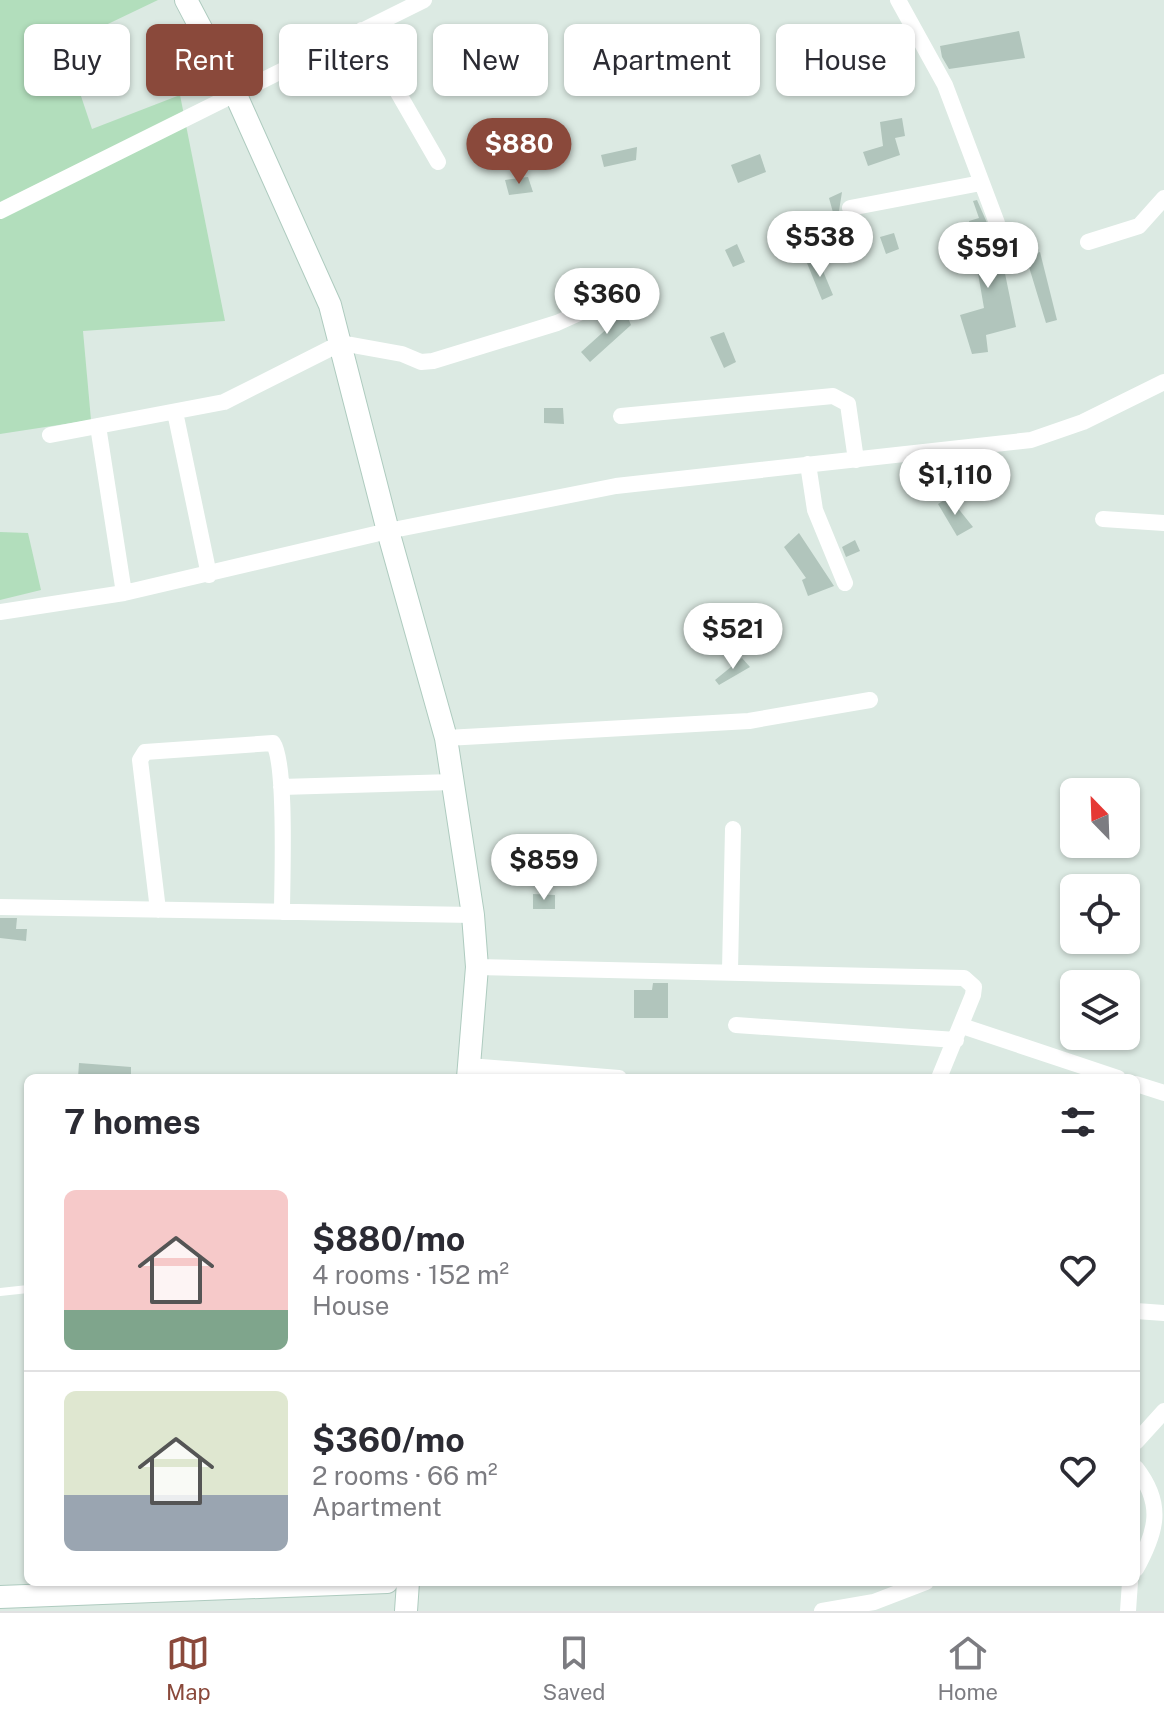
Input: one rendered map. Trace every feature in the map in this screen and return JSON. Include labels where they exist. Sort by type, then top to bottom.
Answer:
[{"type":"street","points":[[186,0],[199,24]]},
{"type":"street","points":[[374,24],[424,0]]},
{"type":"street","points":[[898,0],[941,75],[997,223]]},
{"type":"street","points":[[0,211],[229,96]]},
{"type":"street","points":[[236,96],[330,305],[388,531],[446,738],[473,915],[477,967],[469,1072],[519,1074]]},
{"type":"street","points":[[400,96],[438,162]]},
{"type":"street","points":[[850,208],[981,183]]},
{"type":"street","points":[[1088,242],[1139,226],[1164,198]]},
{"type":"street","points":[[50,435],[175,412],[241,396],[341,343],[433,361],[557,323],[588,309],[624,302]]},
{"type":"street","points":[[0,612],[124,593],[388,531],[616,486],[1047,437],[1164,382]]},
{"type":"street","points":[[621,416],[833,396],[848,404],[856,460]]},
{"type":"street","points":[[175,412],[209,575]]},
{"type":"street","points":[[98,426],[124,593]]},
{"type":"street","points":[[808,464],[815,510],[845,583]]},
{"type":"street","points":[[1103,519],[1164,523]]},
{"type":"street","points":[[446,738],[749,721],[870,700]]},
{"type":"street","points":[[158,910],[140,760],[145,752],[273,743],[278,750],[281,787],[282,912]]},
{"type":"street","points":[[281,787],[453,782]]},
{"type":"street","points":[[730,970],[733,829]]},
{"type":"street","points":[[0,907],[473,915]]},
{"type":"street","points":[[477,967],[730,970],[964,978],[974,987],[941,1074]]},
{"type":"street","points":[[736,1025],[959,1033],[1104,1074]]},
{"type":"street","points":[[1140,1085],[1164,1093]]},
{"type":"street","points":[[1140,1311],[1164,1313]]},
{"type":"street","points":[[1140,1438],[1164,1411]]},
{"type":"street","points":[[1140,1473],[1153,1489],[1156,1502],[1150,1543],[1140,1562]]},
{"type":"street","points":[[0,1597],[284,1586]]},
{"type":"street","points":[[406,1611],[408,1586]]},
{"type":"street","points":[[822,1611],[874,1602],[916,1586]]},
{"type":"street","points":[[1128,1611],[1130,1586]]},
{"type":"lane","points":[[0,1292],[24,1289]]},
{"type":"green space","points":[[0,0],[158,0],[108,24],[24,24],[24,96],[81,96],[92,129],[180,96],[225,321],[83,331],[91,420],[0,434]]},
{"type":"green space","points":[[0,532],[28,533],[41,590],[0,600]]},
{"type":"building","points":[[1019,31],[1025,58],[949,69],[942,57],[940,46]]},
{"type":"building","points":[[902,118],[905,136],[895,138],[900,155],[868,166],[863,152],[883,146],[880,122]]},
{"type":"building","points":[[512,138],[524,155],[505,168],[494,151]]},
{"type":"building","points":[[637,147],[636,160],[604,167],[601,155]]},
{"type":"building","points":[[760,154],[766,172],[738,183],[731,165]]},
{"type":"building","points":[[528,177],[533,192],[509,195],[505,180]]},
{"type":"building","points":[[842,192],[839,211],[851,223],[837,227],[829,198]]},
{"type":"building","points":[[977,200],[991,232],[996,260],[1002,259],[1016,327],[986,335],[988,352],[972,354],[960,315],[984,308],[969,221],[979,218],[973,201]]},
{"type":"building","points":[[894,233],[899,249],[886,254],[880,237]]},
{"type":"building","points":[[737,244],[745,262],[733,267],[725,250]]},
{"type":"building","points":[[1040,252],[1057,320],[1046,323],[1026,257]]},
{"type":"building","points":[[818,259],[833,295],[822,300],[807,263]]},
{"type":"building","points":[[586,278],[586,297],[565,298],[564,279]]},
{"type":"building","points":[[619,281],[623,291],[593,297],[591,291]]},
{"type":"building","points":[[626,313],[631,325],[590,362],[581,352],[611,325],[608,316]]},
{"type":"building","points":[[724,332],[736,362],[724,368],[710,337]]},
{"type":"building","points":[[544,408],[563,408],[564,424],[544,423]]},
{"type":"building","points":[[949,497],[973,527],[957,536],[938,504]]},
{"type":"building","points":[[799,533],[834,586],[808,596],[802,580],[806,578],[784,547]]},
{"type":"building","points":[[855,540],[860,551],[846,557],[842,547]]},
{"type":"building","points":[[742,658],[750,667],[719,685],[715,680]]},
{"type":"building","points":[[533,894],[555,895],[555,909],[533,909]]},
{"type":"building","points":[[0,918],[17,918],[16,929],[27,929],[26,941],[0,938]]},
{"type":"building","points":[[653,983],[668,983],[668,1018],[634,1018],[634,990],[652,990]]},
{"type":"building","points":[[79,1063],[131,1067],[131,1074],[78,1074]]}]
